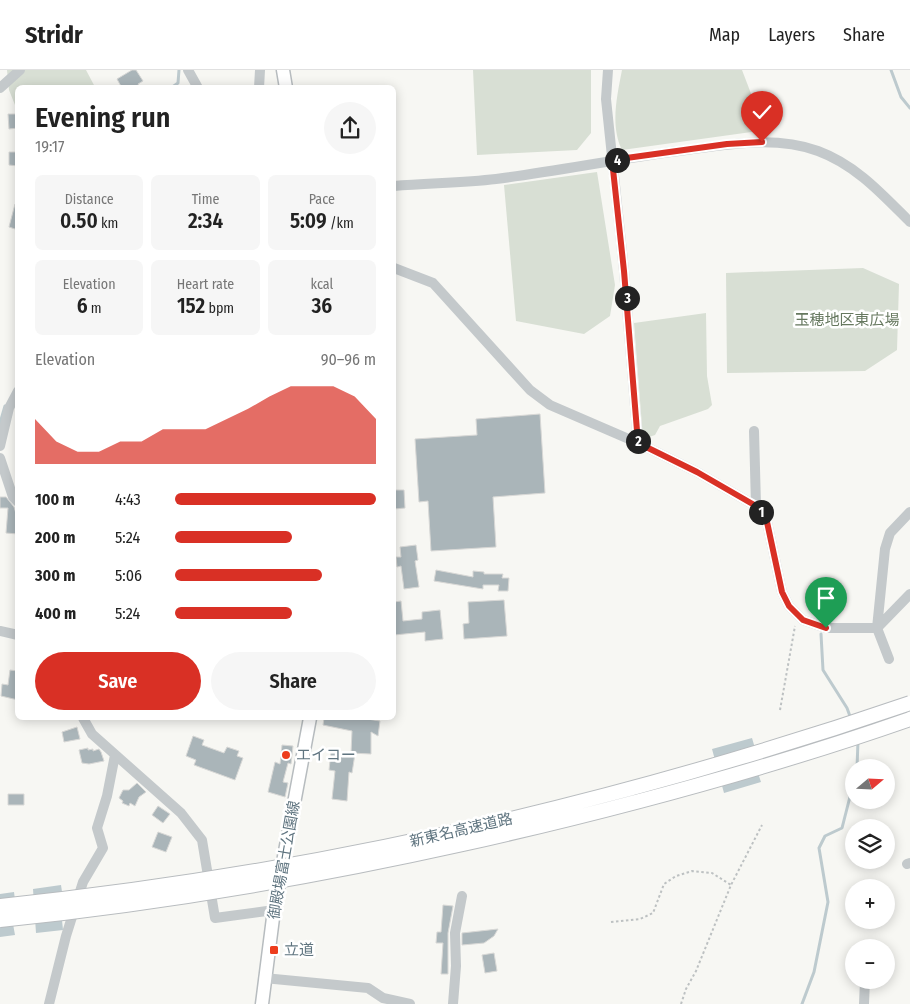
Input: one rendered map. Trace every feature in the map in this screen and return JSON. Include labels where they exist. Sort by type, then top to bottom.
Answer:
[{"type":"highway","name":"新東名高速道路","points":[[0,906],[160,886],[248,872],[425,838],[599,797],[700,770],[820,734],[910,703]]},
{"type":"highway","name":"新東名高速道路","points":[[0,920],[250,887],[472,842],[603,811],[703,784],[828,748],[910,719]]},
{"type":"main road","points":[[283,70],[286,85]]},
{"type":"main road","name":"御殿場富士公園線","points":[[262,1004],[274,910],[310,720]]},
{"type":"street","points":[[0,88],[20,70]]},
{"type":"street","points":[[188,70],[196,85]]},
{"type":"street","points":[[259,85],[260,70]]},
{"type":"street","points":[[608,70],[606,99],[624,271],[638,443]]},
{"type":"street","points":[[396,186],[495,179],[727,144],[762,142],[816,151],[851,168],[870,182],[910,222]]},
{"type":"street","points":[[396,269],[433,283],[530,390],[550,406],[638,443],[697,472],[756,506],[767,522],[782,592],[789,606],[803,620],[826,628],[876,628],[910,594]]},
{"type":"street","points":[[0,446],[9,408],[15,397]]},
{"type":"street","points":[[754,431],[756,506]]},
{"type":"street","points":[[0,458],[15,499]]},
{"type":"street","points":[[888,658],[876,628],[885,549],[890,533],[910,512]]},
{"type":"street","points":[[0,631],[15,634]]},
{"type":"street","points":[[84,720],[92,734],[181,813],[202,840],[215,918],[274,910]]},
{"type":"street","points":[[49,1004],[66,936],[83,882],[103,848],[97,828],[107,796],[116,755]]},
{"type":"street","points":[[453,1004],[456,966],[455,933],[462,896]]},
{"type":"street","points":[[264,978],[368,988],[382,998],[410,1004]]},
{"type":"street","points":[[864,1004],[865,989]]},
{"type":"path","points":[[780,710],[797,614]]},
{"type":"path","points":[[681,1004],[686,989],[696,972],[731,884],[762,825]]},
{"type":"path","points":[[611,922],[640,919],[652,913],[664,884],[676,876],[692,871],[712,874],[731,884]]},
{"type":"green space","points":[[7,70],[86,70],[94,85],[15,85],[15,105],[9,90]]},
{"type":"green space","points":[[473,70],[591,70],[591,133],[577,150],[477,155]]},
{"type":"green space","points":[[622,70],[742,70],[765,130],[622,150],[618,141],[615,121]]},
{"type":"green space","points":[[597,172],[615,285],[610,316],[584,334],[516,321],[504,185]]},
{"type":"green space","name":"玉穂地区東広場","points":[[863,268],[899,284],[897,350],[865,371],[727,373],[726,273]]},
{"type":"green space","points":[[706,313],[707,376],[712,405],[708,409],[660,426],[655,435],[643,439],[634,323]]},
{"type":"shaded area","points":[[752,738],[762,772],[758,773],[761,782],[724,793],[712,749]]},
{"type":"shaded area","points":[[61,885],[66,918],[62,920],[63,930],[36,933],[33,889]]},
{"type":"shaded area","points":[[14,892],[18,923],[13,924],[15,935],[0,937],[0,894]]},
{"type":"building","points":[[132,70],[136,70],[143,81],[138,85],[120,85],[117,79]]},
{"type":"building","points":[[8,114],[15,114],[15,128],[9,129]]},
{"type":"building","points":[[9,152],[15,152],[15,166],[9,165]]},
{"type":"building","points":[[15,204],[15,229],[9,227]]},
{"type":"building","points":[[540,414],[545,493],[493,497],[496,547],[431,551],[428,501],[419,502],[415,439],[477,435],[476,419]]},
{"type":"building","points":[[396,490],[404,490],[405,508],[396,509]]},
{"type":"building","points":[[0,497],[6,497],[14,507],[15,534],[6,533],[8,508],[0,508]]},
{"type":"building","points":[[416,545],[418,560],[415,561],[419,587],[404,589],[401,566],[397,567],[396,557],[401,557],[400,547]]},
{"type":"building","points":[[436,570],[473,577],[473,571],[484,572],[484,574],[503,574],[502,578],[509,578],[508,591],[498,591],[499,585],[483,585],[483,589],[434,581]]},
{"type":"building","points":[[504,600],[507,636],[464,639],[463,624],[469,623],[468,602]]},
{"type":"building","points":[[401,601],[403,621],[422,619],[422,612],[440,610],[443,639],[425,641],[425,632],[396,635],[396,602]]},
{"type":"building","points":[[10,670],[15,671],[15,699],[1,696],[2,684],[8,685]]},
{"type":"building","points":[[324,720],[380,721],[378,736],[371,732],[371,754],[351,753],[352,731],[323,725]]},
{"type":"building","points":[[77,727],[80,739],[64,742],[62,732]]},
{"type":"building","points":[[193,736],[204,740],[202,745],[224,753],[227,747],[239,751],[237,756],[243,758],[235,780],[194,765],[196,760],[186,756]]},
{"type":"building","points":[[282,745],[293,746],[291,764],[288,763],[283,782],[288,783],[285,797],[268,792],[275,762],[280,764]]},
{"type":"building","points":[[88,748],[88,750],[93,749],[93,751],[99,749],[104,761],[89,764],[82,763],[79,750]]},
{"type":"building","points":[[331,751],[355,754],[352,773],[349,772],[347,801],[332,799],[335,771],[329,770]]},
{"type":"building","points":[[137,783],[146,792],[139,797],[135,806],[130,803],[129,806],[122,803],[123,801],[119,798],[123,790],[129,790]]},
{"type":"building","points":[[8,794],[24,794],[24,805],[8,805]]},
{"type":"building","points":[[158,806],[170,814],[163,823],[152,815]]},
{"type":"building","points":[[158,832],[172,837],[166,852],[152,847]]},
{"type":"building","points":[[443,905],[453,906],[448,933],[448,974],[441,974],[443,943],[436,943],[437,932],[441,932]]},
{"type":"building","points":[[498,929],[494,936],[484,943],[462,945],[462,933]]},
{"type":"building","points":[[494,953],[497,971],[485,973],[482,955]]},
{"type":"waterway","points":[[175,85],[178,83],[179,70]]},
{"type":"waterway","points":[[891,70],[901,97],[910,108]]},
{"type":"waterway","points":[[0,423],[5,406]]},
{"type":"waterway","points":[[821,634],[823,670],[847,708],[851,719]]},
{"type":"waterway","points":[[857,759],[858,741]]},
{"type":"waterway","points":[[802,1004],[814,972],[828,902],[819,848],[825,836],[842,828],[847,809]]},
{"type":"place","name":"エイコー","points":[[286,755]]},
{"type":"place","name":"立道","points":[[274,950]]},
{"type":"route","points":[[762,142],[727,144],[612,160],[619,215],[638,443],[697,472],[756,506],[767,522],[782,592],[789,606],[803,620],[826,628]]}]
